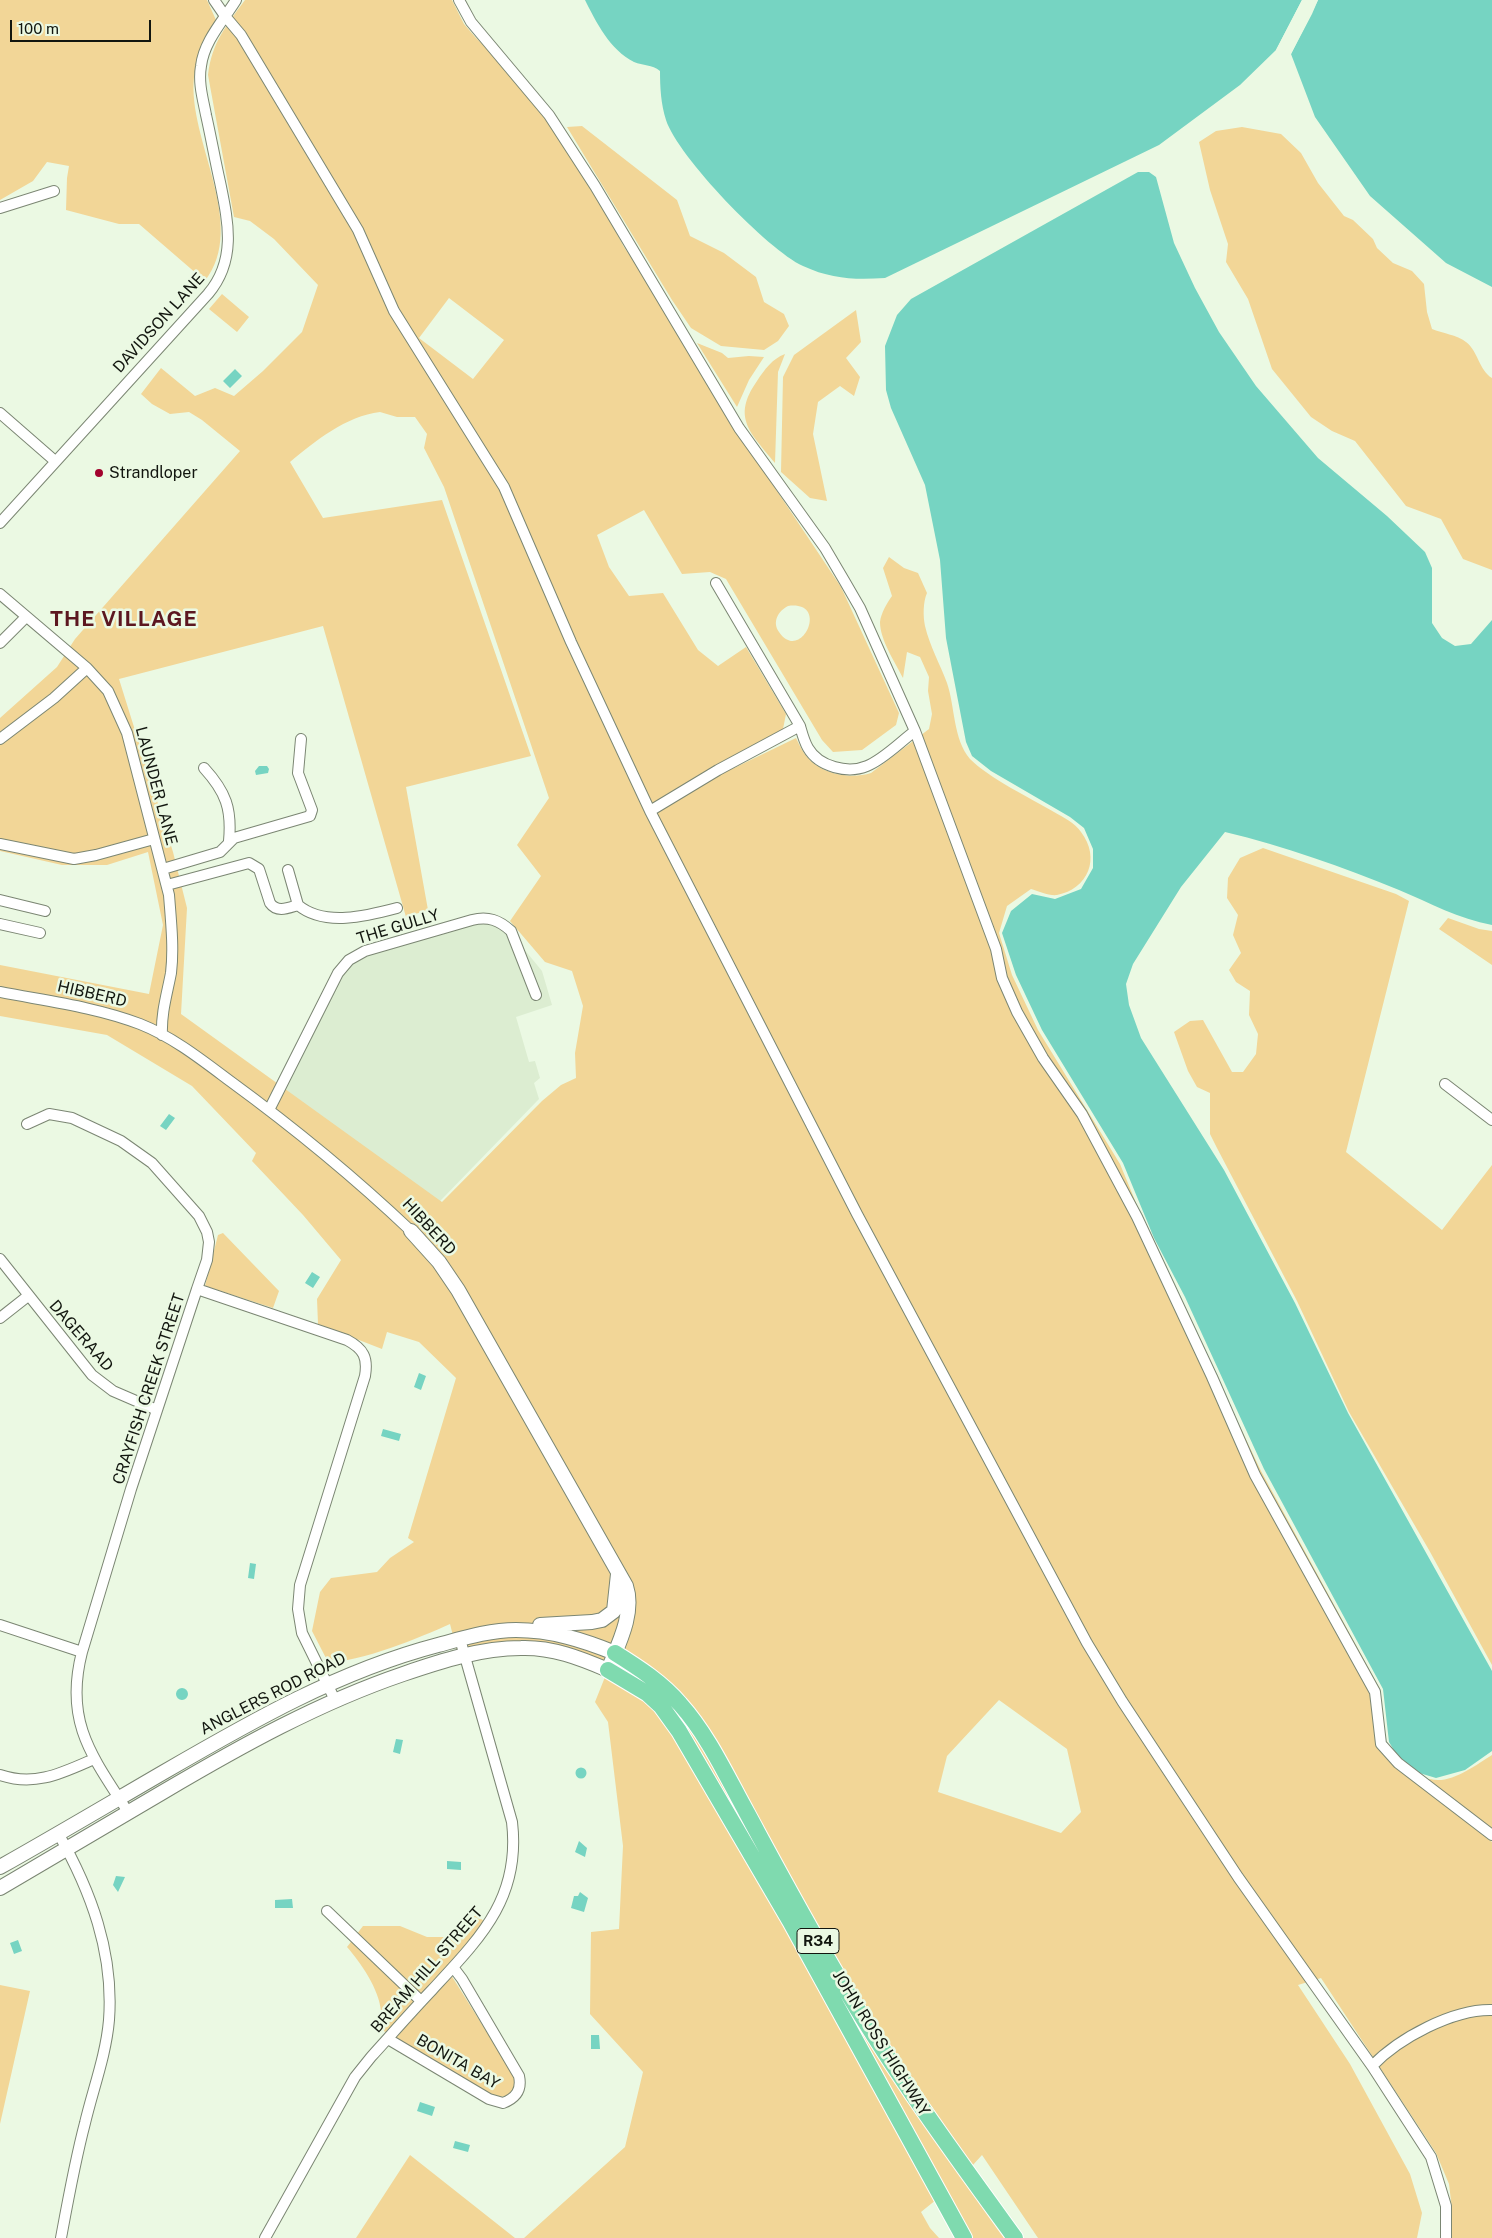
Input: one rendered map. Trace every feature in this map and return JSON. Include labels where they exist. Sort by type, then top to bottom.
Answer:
[{"type":"main road","name":"JOHN ROSS HIGHWAY","points":[[615,1653],[645,1672],[666,1690],[681,1704],[696,1725],[728,1778],[848,1993],[895,2071],[1015,2238]]},
{"type":"main road","name":"JOHN ROSS HIGHWAY","points":[[608,1670],[648,1694],[680,1730],[790,1921],[964,2238]]},
{"type":"street","points":[[214,0],[224,16],[241,35],[332,182],[358,230],[394,311],[504,487],[571,642],[650,811],[857,1214],[1087,1643],[1122,1701],[1238,1877],[1372,2066],[1430,2157],[1446,2206],[1446,2238]]},
{"type":"street","name":"DAVIDSON LANE","points":[[0,523],[217,284],[227,254],[228,224],[200,77],[201,61],[206,46],[236,0]]},
{"type":"street","points":[[459,0],[471,22],[549,115],[595,186],[739,428],[825,548],[860,608],[915,732],[996,949],[1002,978],[1017,1012],[1043,1058],[1082,1114],[1136,1217],[1212,1377],[1255,1475],[1375,1692],[1382,1744],[1398,1763],[1492,1835]]},
{"type":"street","points":[[0,208],[54,191]]},
{"type":"street","points":[[0,413],[55,461]]},
{"type":"street","points":[[716,583],[800,726],[808,749],[817,758],[831,766],[848,770],[869,765],[915,732]]},
{"type":"street","name":"LAUNDER LANE","points":[[0,594],[87,668],[108,691],[122,719],[167,885],[171,921],[171,972],[162,1016],[162,1035]]},
{"type":"street","points":[[0,643],[26,616]]},
{"type":"street","points":[[0,739],[54,698],[87,668]]},
{"type":"street","points":[[650,811],[718,770],[800,726]]},
{"type":"street","points":[[162,869],[220,852],[229,841],[310,816],[312,810],[298,773],[301,739]]},
{"type":"street","points":[[204,768],[212,777],[230,811],[229,841]]},
{"type":"street","points":[[0,844],[74,858],[96,855],[154,839]]},
{"type":"street","points":[[167,885],[250,863],[259,869],[273,908],[279,910],[298,905]]},
{"type":"street","points":[[288,870],[298,905],[308,913],[360,918],[398,908]]},
{"type":"street","points":[[0,900],[45,911]]},
{"type":"street","name":"THE GULLY","points":[[269,1110],[338,973],[349,960],[364,951],[481,918],[497,921],[505,925],[515,938],[536,995]]},
{"type":"street","points":[[0,924],[40,934]]},
{"type":"street","name":"HIBBERD","points":[[0,992],[124,1018],[162,1035],[206,1063],[269,1110],[378,1199],[439,1262],[458,1290],[628,1593],[629,1606],[608,1670]]},
{"type":"street","points":[[1445,1084],[1492,1120]]},
{"type":"street","points":[[27,1124],[49,1114],[72,1118],[121,1141],[152,1163],[199,1216],[207,1232],[209,1242],[207,1260],[197,1289]]},
{"type":"street","name":"DAGERAAD","points":[[0,1259],[92,1375],[113,1390],[157,1410]]},
{"type":"street","name":"CRAYFISH CREEK STREET","points":[[128,1812],[94,1759],[82,1734],[76,1707],[76,1679],[82,1652],[131,1489],[197,1289],[347,1340],[360,1348],[364,1354],[366,1361],[365,1376],[300,1586],[298,1609],[302,1633],[335,1700]]},
{"type":"street","points":[[0,1318],[28,1296]]},
{"type":"street","points":[[515,1630],[534,1626],[602,1620],[614,1611],[618,1574]]},
{"type":"street","points":[[0,1625],[82,1652]]},
{"type":"street","name":"ANGLERS ROD ROAD","points":[[0,1867],[244,1726],[327,1684],[414,1651],[460,1639],[515,1630],[565,1636],[615,1653]]},
{"type":"street","name":"BREAM HILL STREET","points":[[265,2238],[342,2098],[366,2064],[481,1935],[498,1910],[509,1882],[514,1852],[509,1807],[463,1656],[460,1639]]},
{"type":"street","name":"ANGLERS ROD ROAD","points":[[0,1888],[253,1739],[335,1700],[386,1679],[463,1656],[509,1648],[538,1648],[566,1654],[608,1670]]},
{"type":"street","points":[[0,1776],[15,1780],[40,1780],[63,1773],[94,1759]]},
{"type":"street","points":[[58,1833],[88,1893],[102,1934],[108,1970],[110,1999],[106,2042],[84,2123],[61,2238]]},
{"type":"street","points":[[327,1911],[421,2001]]},
{"type":"street","name":"BONITA BAY","points":[[388,2039],[489,2099],[503,2103],[516,2096],[519,2090],[520,2076],[453,1967]]},
{"type":"street","points":[[1372,2066],[1384,2053],[1441,2021],[1470,2011],[1492,2010]]},
{"type":"shaded area","points":[[0,0],[207,0],[216,20],[195,69],[194,102],[219,208],[221,234],[217,258],[205,281],[139,224],[119,224],[66,210],[69,166],[47,162],[33,181],[0,200]]},
{"type":"shaded area","points":[[245,0],[452,0],[464,24],[497,58],[546,118],[593,189],[624,247],[645,277],[737,431],[841,587],[899,713],[896,725],[862,750],[833,752],[822,740],[726,579],[710,572],[682,574],[644,510],[597,535],[609,567],[629,596],[663,593],[698,650],[718,666],[746,647],[786,714],[783,729],[727,759],[732,769],[796,738],[809,759],[824,770],[848,776],[864,775],[871,773],[929,729],[932,714],[928,691],[929,677],[920,657],[907,652],[903,678],[882,636],[880,622],[886,605],[892,596],[883,568],[889,557],[904,568],[918,573],[927,593],[924,609],[925,626],[950,692],[957,732],[964,751],[978,766],[1076,826],[1087,842],[1090,852],[1088,871],[1077,886],[1068,892],[1057,895],[1031,889],[1007,906],[999,933],[1012,975],[1038,1030],[1120,1164],[1151,1239],[1261,1471],[1380,1689],[1385,1741],[1390,1761],[1492,1842],[1492,2238],[1452,2238],[1452,2209],[1449,2184],[1436,2153],[1321,1978],[1298,1985],[1350,2064],[1410,2174],[1422,2213],[1417,2238],[1038,2238],[982,2155],[962,2177],[1006,2238],[973,2238],[947,2191],[921,2212],[930,2228],[939,2238],[524,2238],[625,2147],[643,2072],[590,2014],[591,1932],[619,1929],[623,1846],[608,1722],[595,1702],[605,1677],[570,1662],[532,1654],[501,1653],[460,1663],[450,1624],[373,1654],[328,1662],[312,1631],[320,1592],[331,1578],[377,1572],[390,1558],[414,1542],[408,1538],[456,1378],[419,1342],[387,1332],[382,1349],[318,1324],[317,1299],[341,1260],[303,1215],[252,1161],[256,1153],[192,1086],[107,1035],[0,1016],[0,965],[149,994],[163,925],[148,852],[107,865],[62,865],[0,851],[0,718],[57,667],[75,639],[240,451],[202,420],[189,412],[170,414],[152,404],[141,394],[161,368],[195,396],[215,388],[234,396],[263,371],[302,332],[318,285],[274,239],[250,221],[234,217],[208,75],[216,44],[226,26]],"holes":[[[449,298],[504,340],[473,379],[419,338]],[[380,412],[397,417],[415,417],[427,434],[424,448],[444,487],[549,798],[517,845],[541,876],[510,921],[545,962],[572,971],[583,1006],[575,1053],[576,1078],[561,1085],[542,1101],[442,1202],[181,1014],[187,908],[173,852],[119,679],[323,626],[406,917],[428,910],[406,787],[531,756],[442,500],[323,518],[290,462],[343,424],[367,414]],[[788,606],[801,607],[808,612],[810,620],[808,629],[796,641],[787,640],[777,628],[777,617]],[[999,1700],[1067,1749],[1081,1812],[1061,1833],[938,1792],[947,1756]]]},
{"type":"shaded area","points":[[582,126],[677,200],[690,236],[724,253],[756,277],[764,302],[784,314],[789,326],[778,341],[764,350],[721,346],[691,328],[567,127]]},
{"type":"shaded area","points":[[1242,127],[1281,134],[1301,153],[1318,183],[1344,216],[1353,220],[1373,239],[1377,248],[1393,263],[1412,271],[1424,284],[1427,312],[1432,329],[1466,342],[1473,350],[1484,370],[1492,378],[1492,570],[1463,559],[1441,519],[1406,506],[1355,441],[1332,431],[1311,417],[1272,369],[1248,299],[1226,262],[1228,244],[1210,190],[1199,142],[1216,131]]},
{"type":"shaded area","points":[[222,294],[249,317],[237,332],[209,309]]},
{"type":"shaded area","points":[[856,310],[861,342],[846,358],[860,377],[854,396],[840,386],[818,402],[813,434],[827,501],[810,498],[781,472],[783,377],[794,355]]},
{"type":"shaded area","points":[[697,343],[722,353],[728,358],[764,357],[749,380],[737,407]]},
{"type":"shaded area","points":[[785,354],[778,372],[775,463],[758,443],[747,425],[745,405],[749,394],[766,369],[776,359]]},
{"type":"shaded area","points":[[1263,848],[1396,894],[1409,901],[1346,1152],[1442,1230],[1492,1165],[1492,1665],[1429,1550],[1349,1412],[1297,1301],[1210,1134],[1210,1093],[1197,1087],[1188,1071],[1174,1032],[1190,1021],[1203,1020],[1232,1072],[1243,1072],[1256,1054],[1258,1034],[1249,1015],[1250,991],[1236,982],[1229,970],[1241,953],[1233,935],[1238,915],[1227,898],[1228,878],[1240,858]]},
{"type":"shaded area","points":[[489,918],[515,938],[542,971],[552,1005],[516,1017],[529,1062],[535,1061],[540,1078],[534,1083],[539,1099],[411,1231],[269,1110],[349,960]]},
{"type":"shaded area","points":[[1448,918],[1479,929],[1492,931],[1492,965],[1439,929]]},
{"type":"shaded area","points":[[223,1233],[279,1291],[273,1308],[205,1286],[218,1235]]},
{"type":"shaded area","points":[[1492,1755],[1492,1829],[1426,1781],[1454,1777],[1471,1769]]},
{"type":"shaded area","points":[[476,1915],[485,1922],[446,1967],[515,2077],[515,2086],[511,2093],[500,2097],[495,2097],[377,2027],[381,2011],[377,1994],[363,1968],[347,1947],[363,1926],[400,1926],[427,1937],[448,1937]]},
{"type":"shaded area","points":[[0,1985],[30,1991],[0,2124]]},
{"type":"shaded area","points":[[410,2155],[515,2238],[356,2238]]},
{"type":"water","points":[[585,0],[1302,0],[1276,50],[1240,85],[1159,145],[885,278],[863,279],[823,274],[803,266],[788,257],[747,223],[705,178],[674,136],[666,120],[663,108],[660,71],[625,57],[605,35]]},
{"type":"water","points":[[1318,0],[1492,0],[1492,287],[1446,263],[1370,196],[1315,117],[1291,54]]},
{"type":"water","points":[[1138,172],[1149,172],[1156,177],[1174,243],[1195,288],[1219,332],[1256,386],[1318,458],[1387,516],[1425,552],[1432,568],[1432,623],[1442,638],[1455,646],[1471,644],[1492,620],[1492,925],[1456,915],[1378,881],[1335,865],[1225,832],[1181,887],[1133,964],[1126,984],[1129,1005],[1141,1038],[1224,1170],[1295,1303],[1348,1413],[1492,1671],[1492,1751],[1465,1770],[1436,1778],[1416,1772],[1401,1762],[1389,1742],[1383,1689],[1264,1469],[1185,1297],[1154,1238],[1123,1163],[1042,1030],[1016,975],[1002,933],[1011,911],[1032,894],[1055,899],[1081,889],[1093,868],[1093,849],[1084,828],[1070,817],[991,771],[972,756],[966,742],[946,638],[940,560],[925,485],[891,408],[886,390],[885,346],[897,315],[911,299]]},
{"type":"water","points":[[235,369],[242,376],[230,388],[223,381]]},
{"type":"water","points":[[259,766],[267,766],[269,769],[268,773],[256,775],[255,771]]},
{"type":"water","points":[[169,1114],[175,1118],[166,1130],[160,1126]]},
{"type":"water","points":[[312,1272],[320,1277],[313,1288],[305,1283]]},
{"type":"water","points":[[419,1373],[426,1376],[421,1390],[414,1387]]},
{"type":"water","points":[[383,1429],[401,1434],[399,1441],[381,1436]]},
{"type":"water","points":[[250,1563],[256,1564],[254,1579],[248,1578]]},
{"type":"water","points":[[182,1688],[188,1694],[182,1700],[176,1694]]},
{"type":"water","points":[[396,1739],[403,1740],[400,1754],[393,1752]]},
{"type":"water","points":[[581,1767],[587,1773],[581,1779],[575,1773]]},
{"type":"water","points":[[579,1841],[587,1848],[585,1857],[575,1852]]},
{"type":"water","points":[[447,1861],[461,1862],[461,1870],[447,1869]]},
{"type":"water","points":[[116,1876],[125,1877],[118,1892],[113,1885]]},
{"type":"water","points":[[580,1892],[588,1898],[584,1912],[571,1908],[574,1896],[578,1896]]},
{"type":"water","points":[[292,1899],[293,1908],[275,1908],[275,1900]]},
{"type":"water","points":[[18,1940],[22,1951],[14,1954],[10,1943]]},
{"type":"water","points":[[591,2035],[599,2035],[600,2049],[591,2049]]},
{"type":"water","points":[[420,2102],[435,2107],[432,2116],[417,2111]]},
{"type":"water","points":[[455,2141],[470,2145],[468,2152],[453,2148]]},
{"type":"pier","points":[[1302,0],[1304,0],[1300,10],[1278,51],[1276,50]]},
{"type":"pier","points":[[1315,0],[1318,0],[1312,14],[1291,54],[1289,54]]},
{"type":"place","name":"Strandloper","points":[[99,473]]},
{"type":"district","name":"THE VILLAGE","points":[[124,620]]}]
